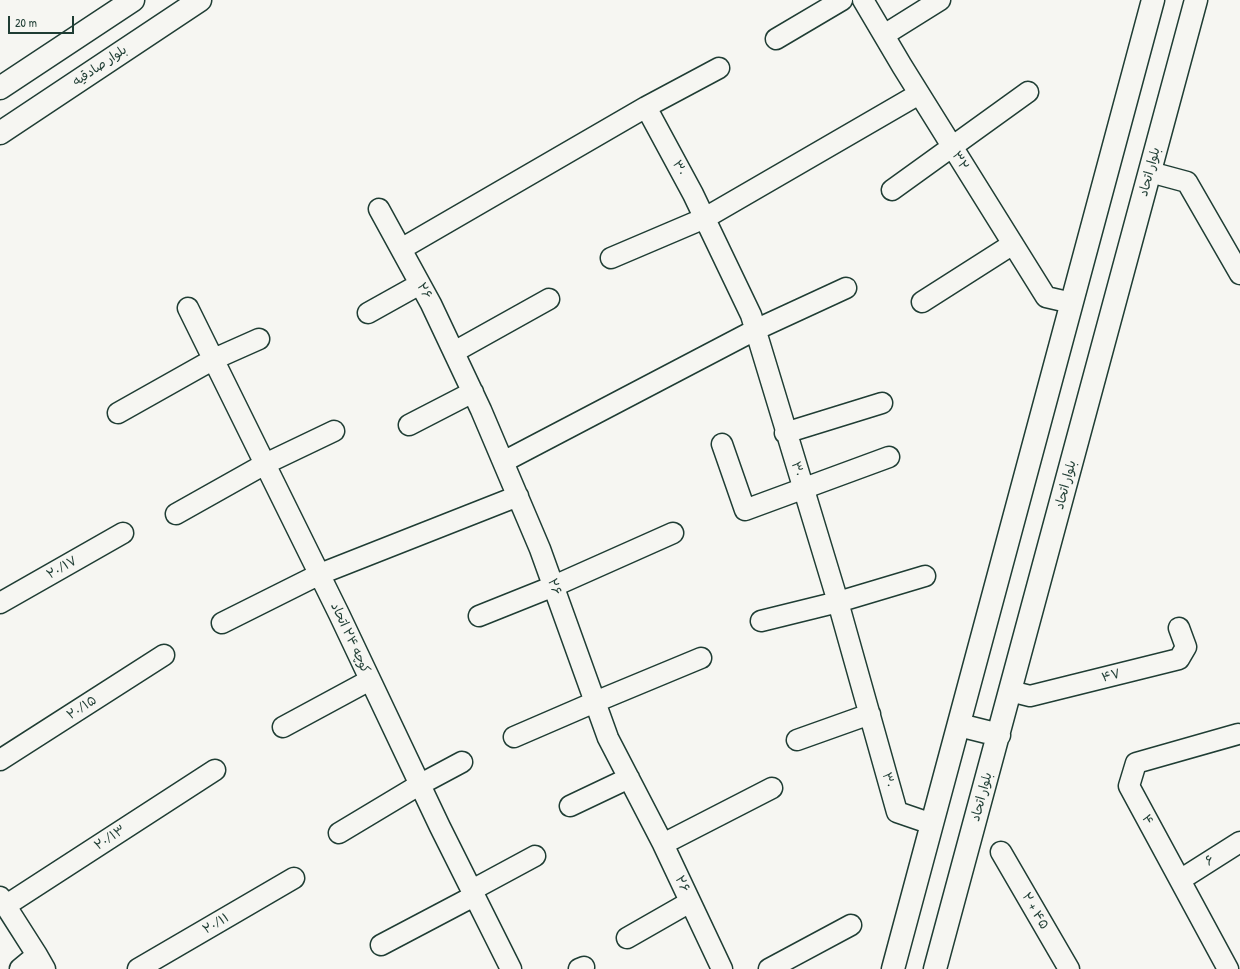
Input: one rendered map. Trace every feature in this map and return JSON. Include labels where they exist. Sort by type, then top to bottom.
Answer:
[{"type":"main road","points":[[0,88],[133,0]]},
{"type":"main road","name":"بلوار صادقیه","points":[[0,133],[200,0]]},
{"type":"main road","points":[[893,969],[1153,0]]},
{"type":"main road","name":"بلوار اتحاد","points":[[935,969],[1196,0]]},
{"type":"main road","points":[[959,725],[999,735]]},
{"type":"street","points":[[776,39],[842,0]]},
{"type":"street","name":"۳۲","points":[[863,0],[919,94],[1046,298],[1072,303]]},
{"type":"street","points":[[884,35],[940,0]]},
{"type":"street","points":[[401,249],[646,107],[719,68]]},
{"type":"street","points":[[892,190],[951,146],[1028,92]]},
{"type":"street","points":[[611,258],[704,218],[919,94]]},
{"type":"street","name":"۳۰","points":[[646,107],[693,194],[751,315],[785,433],[838,602],[897,812],[932,824]]},
{"type":"street","points":[[1150,172],[1187,182],[1240,274]]},
{"type":"street","name":"۲۶","points":[[379,209],[431,304],[473,392],[518,496],[554,586],[608,738],[663,844],[722,969]]},
{"type":"street","points":[[922,302],[1013,244]]},
{"type":"street","points":[[368,313],[420,284]]},
{"type":"street","points":[[503,462],[755,330],[846,288]]},
{"type":"street","points":[[454,352],[549,299]]},
{"type":"street","name":"کوچه ۲۴ اتحاد","points":[[188,308],[320,574],[420,784],[511,969]]},
{"type":"street","points":[[118,413],[214,359],[259,340]]},
{"type":"street","points":[[409,425],[473,392]]},
{"type":"street","points":[[785,433],[882,403]]},
{"type":"street","points":[[176,514],[265,464],[334,431]]},
{"type":"street","points":[[722,444],[745,510],[889,457]]},
{"type":"street","points":[[222,623],[320,574],[518,496]]},
{"type":"street","name":"۲۰/۱۷","points":[[0,603],[123,533]]},
{"type":"street","points":[[479,616],[554,586],[673,533]]},
{"type":"street","points":[[761,621],[838,602],[925,576]]},
{"type":"street","name":"۴۷","points":[[1010,691],[1030,696],[1178,659],[1186,647],[1179,628]]},
{"type":"street","name":"۲۰/۱۵","points":[[0,760],[164,655]]},
{"type":"street","points":[[514,738],[595,702],[701,658]]},
{"type":"street","points":[[283,726],[370,680]]},
{"type":"street","points":[[797,740],[870,714]]},
{"type":"street","name":"۴","points":[[1228,969],[1129,786],[1136,763],[1238,734]]},
{"type":"street","points":[[339,833],[420,784],[462,762]]},
{"type":"street","name":"۲۰/۱۳","points":[[3,902],[215,770]]},
{"type":"street","points":[[570,806],[629,778]]},
{"type":"street","points":[[663,844],[772,788]]},
{"type":"street","name":"۶","points":[[1180,880],[1240,842]]},
{"type":"street","name":"۲ + ۴۵","points":[[1001,852],[1069,969]]},
{"type":"street","points":[[381,945],[535,856]]},
{"type":"street","name":"۲۰/۱۱","points":[[138,969],[294,878]]},
{"type":"street","points":[[3,902],[41,962],[20,969]]},
{"type":"street","points":[[627,938],[690,902]]},
{"type":"street","points":[[769,969],[851,925]]}]
